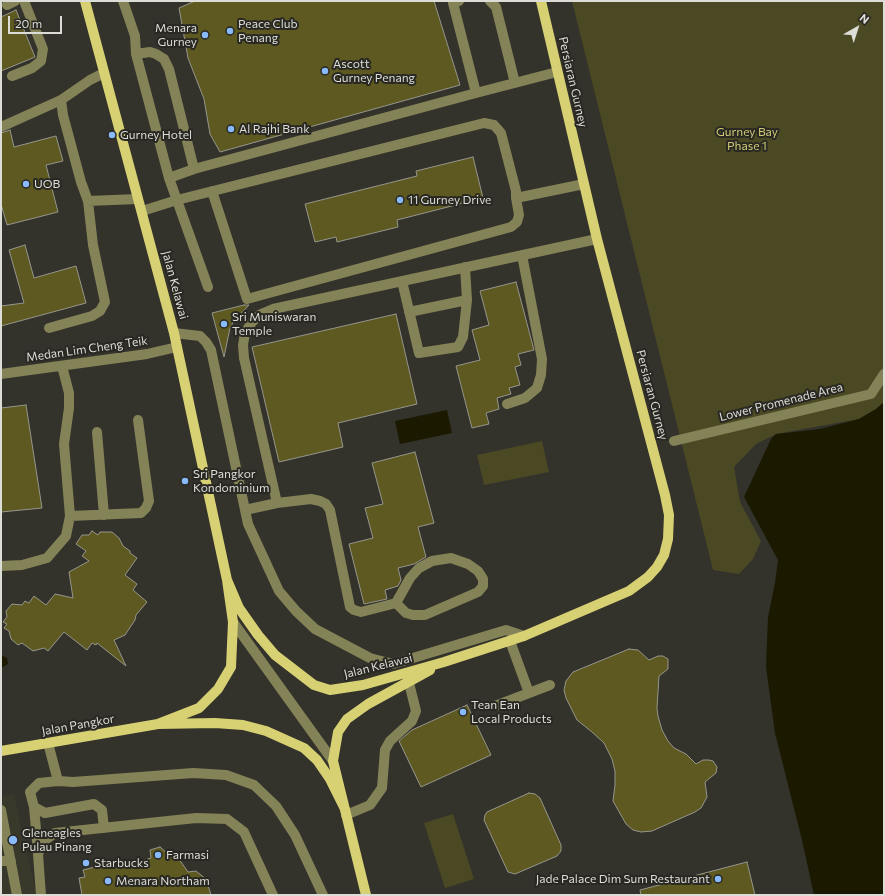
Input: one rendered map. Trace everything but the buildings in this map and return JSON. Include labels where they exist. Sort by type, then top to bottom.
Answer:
[{"type":"main road","name":"Jalan Kelawai","points":[[85,1],[174,333],[227,580],[233,622],[231,666],[218,690],[199,708],[158,724]]},
{"type":"main road","name":"Persiaran Gurney","points":[[444,662],[524,636],[629,591],[648,577],[657,567],[664,555],[668,539],[669,515],[665,495],[597,239],[557,72],[542,1]]},
{"type":"main road","name":"Jalan Kelawai","points":[[227,580],[239,608],[258,635],[275,655],[314,685],[330,690],[363,685],[444,662]]},
{"type":"main road","points":[[366,895],[333,761],[338,732],[348,719],[368,704],[409,683],[444,662]]},
{"type":"main road","points":[[158,724],[215,723],[243,725],[266,731],[286,739],[304,748],[317,760],[330,779],[346,812]]},
{"type":"main road","name":"Jalan Pangkor","points":[[1,751],[158,724]]},
{"type":"street","points":[[12,76],[32,68],[42,61],[43,49],[24,1]]},
{"type":"street","points":[[124,1],[135,36],[136,54],[169,178],[208,287]]},
{"type":"street","points":[[459,1],[453,3],[476,93]]},
{"type":"street","points":[[490,1],[496,7],[515,83]]},
{"type":"street","points":[[136,54],[150,52],[164,59],[169,69],[194,169]]},
{"type":"street","points":[[169,178],[194,169],[557,72]]},
{"type":"street","points":[[1,127],[61,100],[90,80],[104,73]]},
{"type":"street","points":[[49,328],[92,316],[100,311],[105,302],[93,245],[88,201],[63,115],[61,100]]},
{"type":"street","points":[[142,211],[212,191],[489,123],[494,125],[501,133],[516,191],[519,215],[517,222],[511,227],[247,299],[212,191]]},
{"type":"street","points":[[516,198],[584,184]]},
{"type":"street","points":[[88,201],[138,199]]},
{"type":"street","points":[[277,503],[244,358],[243,345],[245,333],[252,322],[261,314],[273,309],[597,239]]},
{"type":"street","points":[[507,404],[525,398],[537,388],[541,375],[542,359],[522,255]]},
{"type":"street","points":[[402,281],[419,353],[458,346],[463,337],[467,300],[465,267]]},
{"type":"street","points":[[409,312],[467,300]]},
{"type":"street","points":[[174,333],[200,336],[211,350],[248,524],[279,591],[296,611],[316,629],[370,658],[393,664],[506,630],[524,636]]},
{"type":"street","name":"Medan Lim Cheng Teik","points":[[1,374],[147,354],[177,347]]},
{"type":"street","points":[[1,566],[22,565],[47,558],[66,536],[70,516],[64,444],[69,408],[69,393],[62,366]]},
{"type":"street","name":"Lower Promenade Area","points":[[674,441],[871,394],[884,374]]},
{"type":"street","points":[[70,516],[141,513],[146,508],[149,502],[138,420]]},
{"type":"street","points":[[97,432],[104,515]]},
{"type":"street","points":[[245,510],[277,503],[311,499],[320,500],[326,504],[330,510],[350,607],[354,610],[361,612],[396,603],[410,578],[419,568],[432,561],[451,558],[468,564],[478,571],[483,579],[483,586],[478,592],[425,615],[413,616],[406,613],[396,603]]},
{"type":"street","points":[[233,622],[333,761]]},
{"type":"street","points":[[510,641],[529,693]]},
{"type":"street","points":[[346,812],[370,805],[382,788],[384,780],[385,750],[390,741],[412,721],[416,711],[409,683]]},
{"type":"street","points":[[495,706],[550,685]]},
{"type":"street","points":[[48,743],[58,781]]},
{"type":"street","points":[[41,895],[34,808],[30,792],[40,783],[58,781],[74,782],[194,773],[226,775],[254,785],[276,806],[294,835],[323,895]]},
{"type":"street","points":[[34,808],[44,813],[94,804],[102,810],[104,828]]},
{"type":"street","points":[[1,810],[6,861],[17,895]]},
{"type":"street","points":[[38,854],[44,841],[55,833],[196,818],[227,819],[244,832],[273,895]]},
{"type":"shaded area","points":[[884,402],[884,895],[814,895],[802,840],[775,733],[766,667],[768,617],[778,560],[744,497],[771,439],[776,434],[820,429],[859,419],[876,409]]},
{"type":"shaded area","points":[[447,410],[452,433],[400,444],[395,421]]},
{"type":"shaded area","points":[[1,655],[7,658],[8,664],[1,668]]},
{"type":"shaded area","name":"Gleneagles Pulau Pinang","points":[[14,794],[37,895],[1,895],[1,796]]},
{"type":"green space","name":"Gurney Bay Phase 1","points":[[572,1],[884,1],[884,402],[876,409],[859,419],[776,434],[756,444],[734,467],[740,502],[761,541],[753,559],[739,574],[713,570]]},
{"type":"green space","points":[[542,441],[549,472],[484,485],[477,455]]},
{"type":"green space","points":[[453,814],[474,879],[445,888],[424,823]]},
{"type":"place","name":"Peace Club Penang","points":[[230,31]]},
{"type":"place","name":"Menara Gurney","points":[[205,35]]},
{"type":"place","name":"Ascott Gurney Penang","points":[[325,71]]},
{"type":"place","name":"Al Rajhi Bank","points":[[231,129]]},
{"type":"place","name":"Gurney Hotel","points":[[112,135]]},
{"type":"place","name":"UOB","points":[[26,184]]},
{"type":"place","name":"11 Gurney Drive","points":[[400,200]]},
{"type":"place","name":"Sri Muniswaran Temple","points":[[224,324]]},
{"type":"place","name":"Sri Pangkor Kondominium","points":[[185,481]]},
{"type":"place","name":"Tean Ean Local Products","points":[[463,712]]},
{"type":"place","name":"Gleneagles Pulau Pinang","points":[[13,840]]},
{"type":"place","name":"Farmasi","points":[[158,855]]},
{"type":"place","name":"Starbucks","points":[[86,863]]},
{"type":"place","name":"Jade Palace Dim Sum Restaurant","points":[[718,879]]},
{"type":"place","name":"Menara Northam","points":[[108,881]]}]
